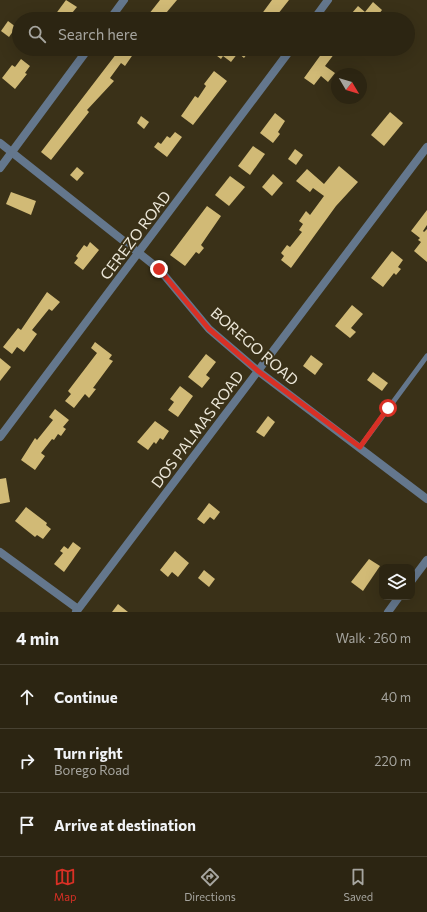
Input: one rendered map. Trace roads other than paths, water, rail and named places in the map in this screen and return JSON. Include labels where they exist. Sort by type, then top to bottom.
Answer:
[{"type":"street","points":[[115,12],[124,0]]},
{"type":"street","points":[[319,12],[328,0]]},
{"type":"street","points":[[0,168],[83,56]]},
{"type":"street","name":"CEREZO ROAD","points":[[0,437],[286,56]]},
{"type":"street","name":"BOREGO ROAD","points":[[0,143],[159,269],[209,329],[258,371],[427,499]]},
{"type":"street","name":"DOS PALMAS ROAD","points":[[77,610],[427,147]]},
{"type":"street","points":[[0,552],[77,610]]},
{"type":"street","points":[[415,576],[427,560]]},
{"type":"street","points":[[388,612],[397,600]]},
{"type":"lane","points":[[360,447],[427,356]]}]
